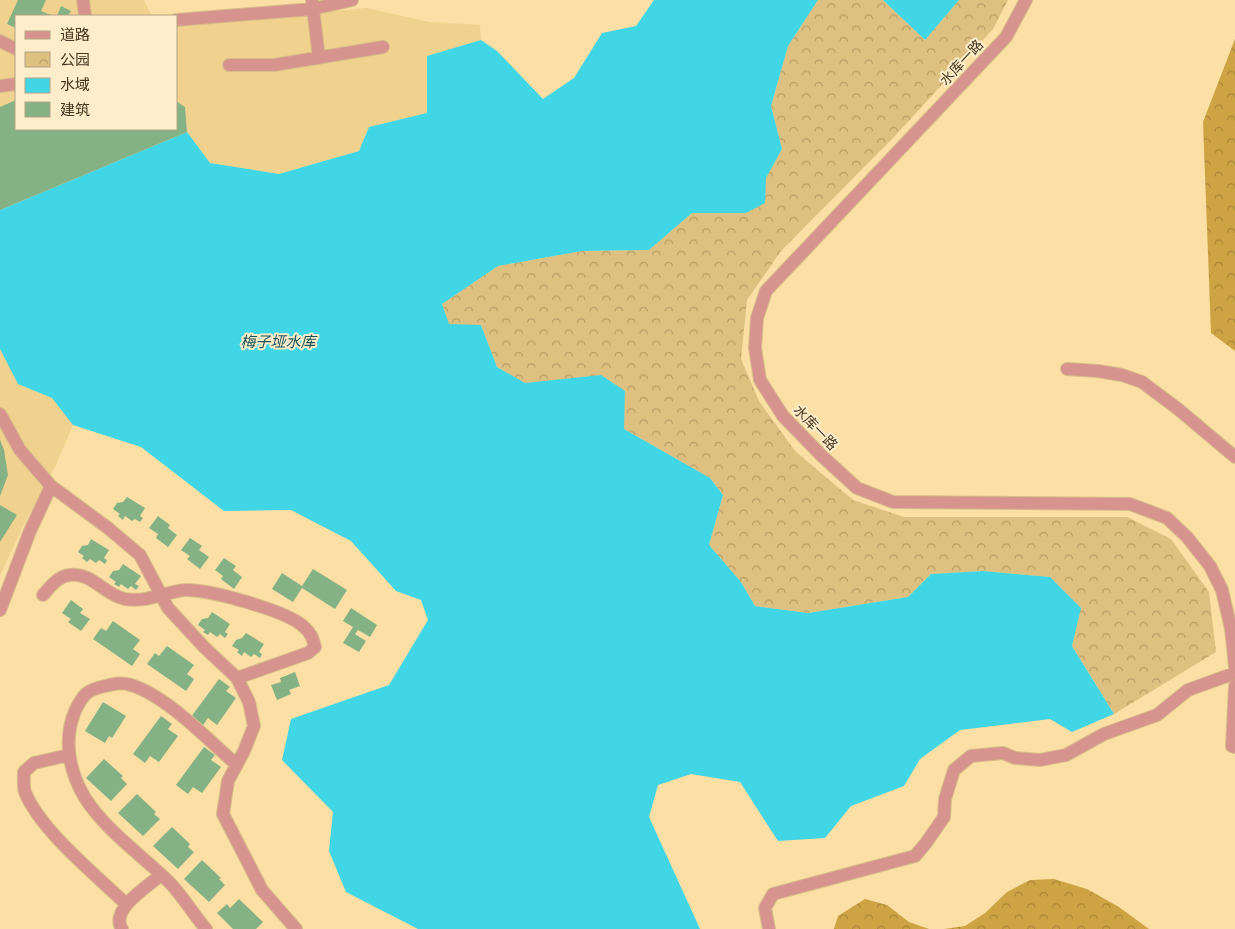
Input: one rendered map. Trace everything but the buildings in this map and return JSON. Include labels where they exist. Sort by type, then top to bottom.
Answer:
[{"type":"street","points":[[82,0],[85,15]]},
{"type":"street","points":[[178,20],[352,0]]},
{"type":"street","name":"水库一路","points":[[1026,0],[1006,38],[766,291],[757,318],[755,348],[760,380],[783,416],[822,456],[857,488],[893,502],[1130,504],[1166,518],[1187,537],[1210,566],[1222,590],[1232,629],[1235,666]]},
{"type":"street","points":[[313,5],[318,58]]},
{"type":"street","points":[[0,41],[15,48]]},
{"type":"street","points":[[229,64],[274,65],[383,47]]},
{"type":"street","points":[[0,86],[15,84]]},
{"type":"street","points":[[1067,369],[1114,374],[1142,382],[1178,409],[1235,457]]},
{"type":"street","points":[[0,414],[20,450],[51,486],[108,528],[140,556],[168,608],[204,647],[237,678],[249,702],[254,726],[237,765],[228,780],[223,814],[262,890],[296,929]]},
{"type":"street","points":[[0,610],[30,532],[51,486]]},
{"type":"street","points":[[43,595],[58,580],[69,575],[83,576],[123,599],[139,601],[183,590],[200,590],[228,597],[294,620],[312,636],[314,647],[308,653],[237,678]]},
{"type":"street","points":[[769,929],[764,908],[773,894],[915,856],[944,817],[945,800],[954,770],[971,756],[1003,753],[1015,758],[1040,760],[1066,755],[1104,734],[1157,715],[1188,690],[1235,673]]},
{"type":"street","points":[[206,929],[182,897],[122,839],[85,798],[72,770],[67,743],[71,721],[82,696],[93,688],[116,683],[130,685],[172,708],[237,765]]},
{"type":"street","points":[[1234,747],[1235,686]]},
{"type":"street","points":[[70,755],[34,763],[24,772],[24,789],[41,819],[65,846],[126,904]]},
{"type":"street","points":[[122,929],[119,926],[119,914],[126,904],[161,875]]},
{"type":"shaded area","points":[[0,0],[144,0],[152,15],[15,15],[15,100],[0,107]]},
{"type":"shaded area","points":[[367,8],[429,22],[480,25],[481,40],[427,56],[427,113],[369,127],[359,151],[279,174],[210,163],[187,132],[185,107],[178,102],[178,26]]},
{"type":"shaded area","points":[[0,349],[18,384],[52,398],[73,425],[55,467],[22,528],[0,576]]},
{"type":"green space","points":[[818,0],[883,0],[925,40],[959,0],[1008,0],[993,29],[893,138],[781,251],[747,300],[741,359],[759,401],[795,451],[853,500],[904,517],[1127,517],[1171,539],[1209,592],[1216,652],[1114,714],[1072,646],[1080,608],[1050,577],[983,571],[931,574],[908,597],[808,613],[755,606],[741,582],[709,545],[723,495],[710,478],[624,429],[601,375],[525,384],[497,367],[481,325],[449,325],[442,304],[498,266],[582,251],[649,250],[692,213],[746,213],[782,149],[771,106],[788,46]]},
{"type":"green space","points":[[1235,39],[1235,351],[1211,333],[1203,122]]},
{"type":"green space","points":[[1054,879],[1087,889],[1119,907],[1149,929],[944,929],[965,926],[985,913],[1007,892],[1030,880]]},
{"type":"green space","points":[[865,899],[887,905],[909,922],[929,929],[834,929],[838,916]]},
{"type":"water","name":"梅子垭水库","points":[[654,0],[818,0],[788,46],[771,106],[782,149],[766,178],[765,203],[746,213],[692,213],[649,250],[582,251],[498,266],[442,304],[449,324],[481,325],[497,367],[525,383],[601,375],[625,391],[624,429],[710,478],[723,495],[709,545],[741,582],[755,606],[808,613],[908,597],[931,574],[983,571],[1050,577],[1081,608],[1072,646],[1114,714],[1072,732],[1050,719],[960,730],[920,759],[904,786],[851,806],[825,838],[778,841],[740,782],[691,774],[658,785],[649,817],[700,929],[418,929],[346,892],[329,851],[333,812],[282,760],[291,719],[389,685],[428,620],[421,600],[396,591],[351,541],[291,510],[224,511],[141,447],[73,425],[52,398],[18,384],[0,349],[0,210],[187,132],[210,163],[279,174],[359,151],[369,127],[427,113],[427,56],[481,40],[497,51],[543,99],[574,78],[602,33],[636,26]]},
{"type":"water","points":[[883,0],[959,0],[925,40]]}]
